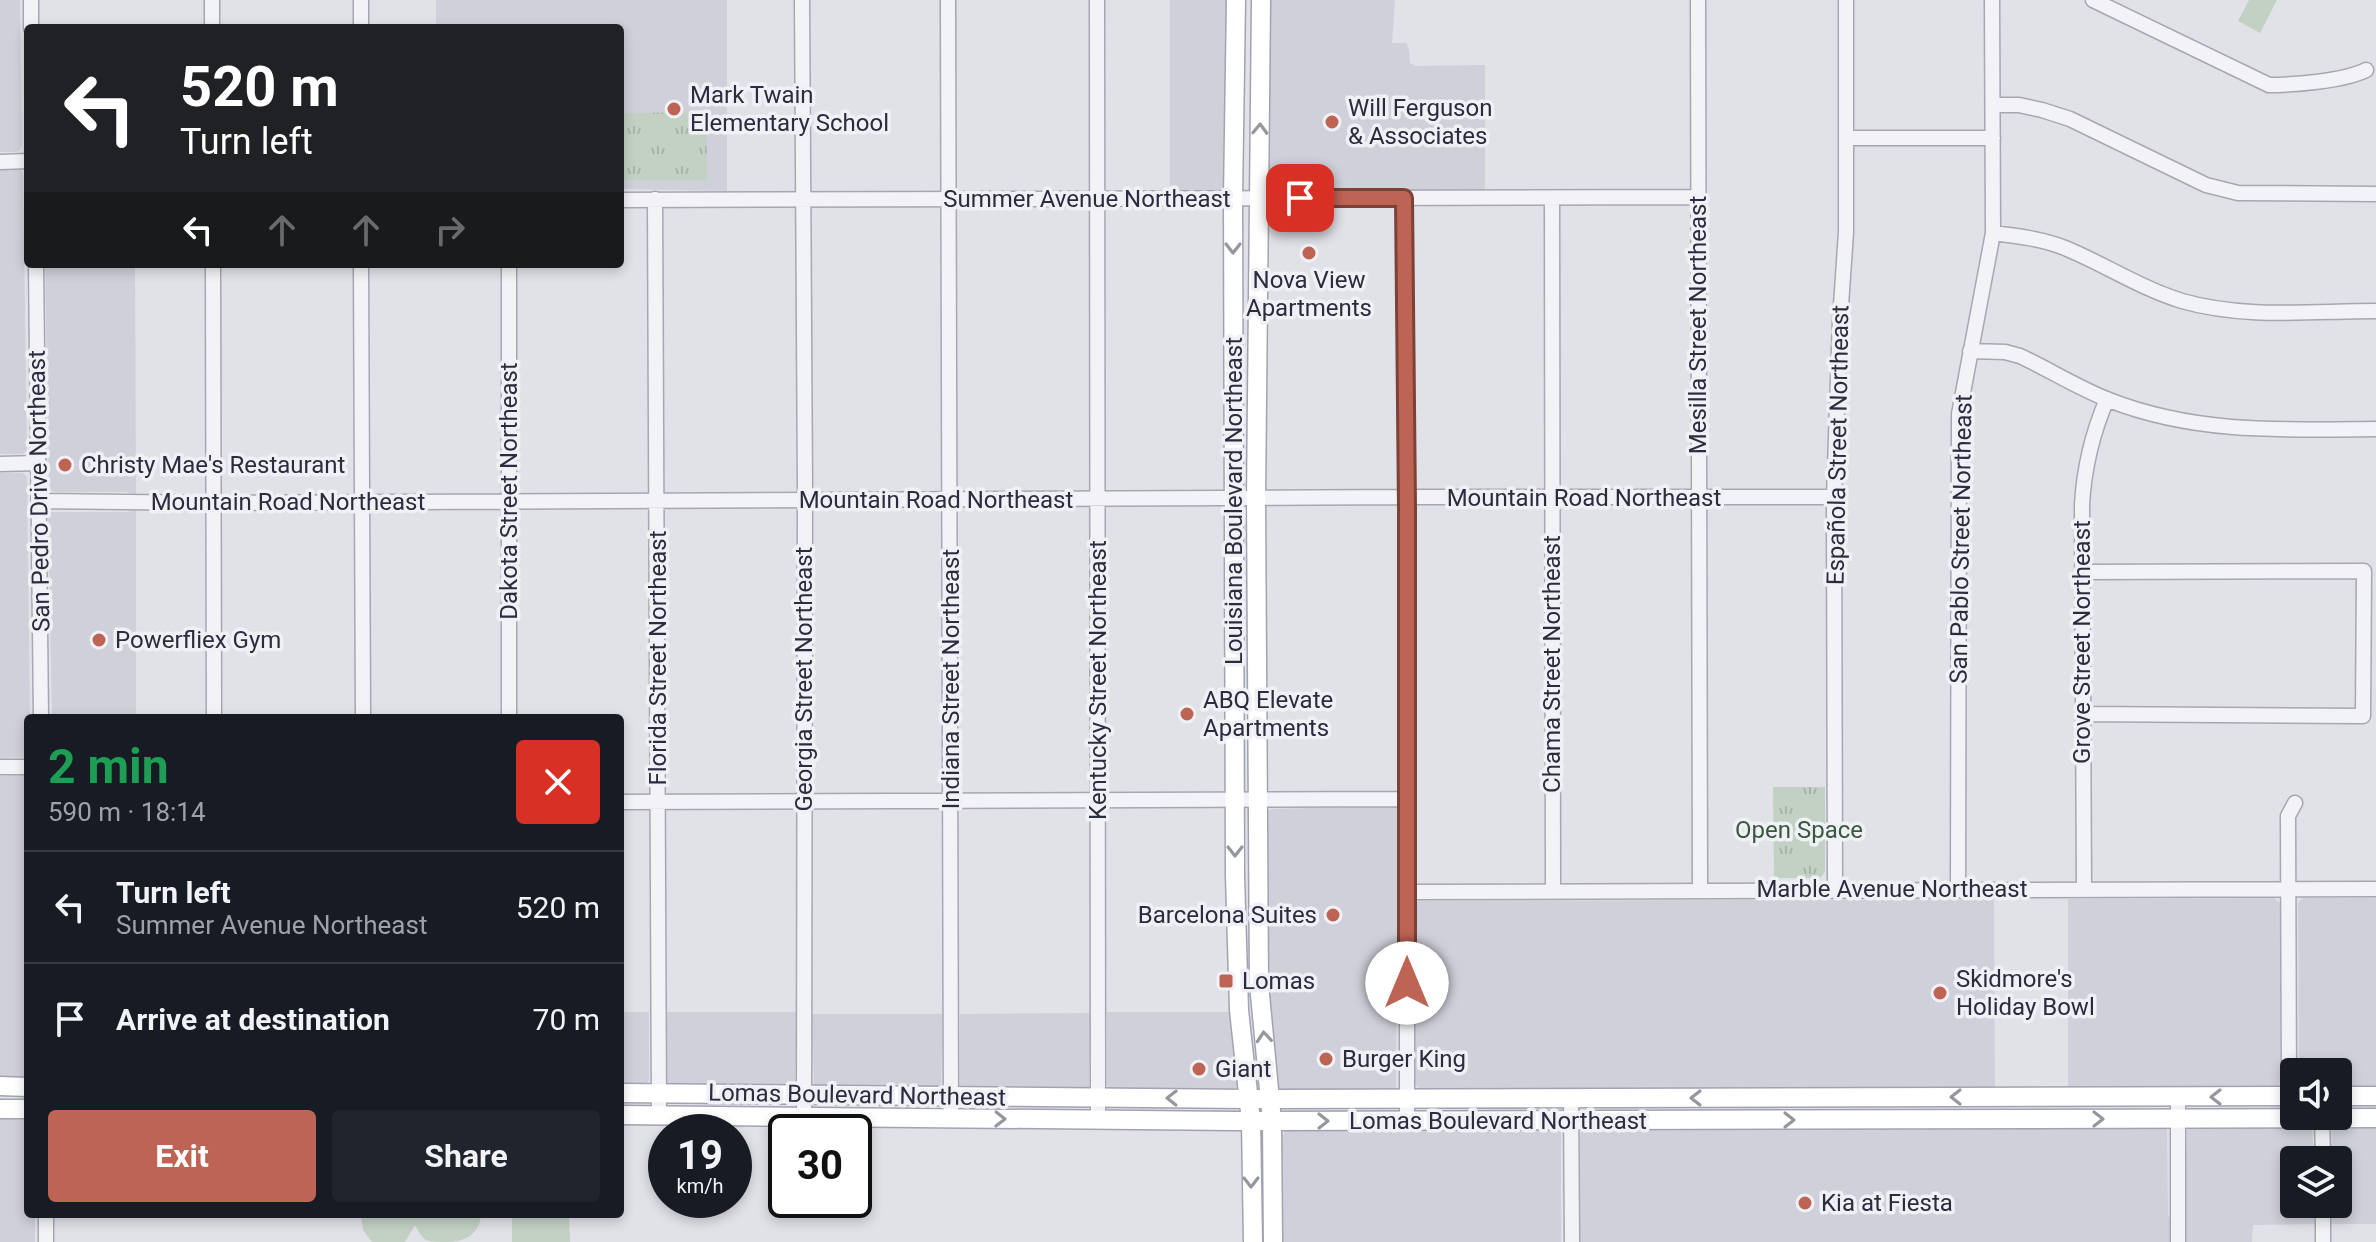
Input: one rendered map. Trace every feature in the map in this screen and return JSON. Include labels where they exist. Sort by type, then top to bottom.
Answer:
[{"type":"main road","name":"Louisiana Boulevard Northeast","points":[[1236,0],[1233,198],[1235,799],[1239,1010],[1250,1099],[1253,1242]]},
{"type":"main road","name":"Louisiana Boulevard Northeast","points":[[1261,0],[1256,499],[1259,984],[1272,1121],[1273,1242]]},
{"type":"main road","points":[[0,1086],[24,1087]]},
{"type":"main road","name":"Lomas Boulevard Northeast","points":[[624,1093],[1250,1099],[2280,1096]]},
{"type":"main road","points":[[2352,1096],[2376,1096]]},
{"type":"main road","points":[[0,1109],[24,1109]]},
{"type":"main road","name":"Lomas Boulevard Northeast","points":[[624,1115],[648,1116]]},
{"type":"main road","name":"Lomas Boulevard Northeast","points":[[872,1118],[1407,1121],[2280,1118]]},
{"type":"main road","name":"Lomas Boulevard Northeast","points":[[2352,1118],[2376,1118]]},
{"type":"street","points":[[31,0],[31,24]]},
{"type":"street","points":[[212,0],[212,24]]},
{"type":"street","points":[[361,0],[361,24]]},
{"type":"street","name":"Georgia Street Northeast","points":[[802,0],[804,1114]]},
{"type":"street","name":"Indiana Street Northeast","points":[[948,0],[951,1119]]},
{"type":"street","name":"Kentucky Street Northeast","points":[[1097,0],[1098,1121]]},
{"type":"street","name":"Mesilla Street Northeast","points":[[1698,0],[1700,890]]},
{"type":"street","name":"Española Street Northeast","points":[[1835,890],[1834,497],[1846,232],[1846,0]]},
{"type":"street","name":"San Pablo Street Northeast","points":[[1958,889],[1959,414],[1993,233],[1992,0]]},
{"type":"street","points":[[2093,0],[2269,85],[2354,76],[2366,70]]},
{"type":"street","points":[[1993,105],[2019,105],[2070,119],[2206,185],[2223,190],[2238,193],[2376,194]]},
{"type":"street","points":[[1847,138],[1993,138]]},
{"type":"street","points":[[0,162],[24,161]]},
{"type":"street","name":"Summer Avenue Northeast","points":[[624,200],[1698,197]]},
{"type":"street","points":[[1404,198],[1407,1121]]},
{"type":"street","name":"Chama Street Northeast","points":[[1552,198],[1553,891]]},
{"type":"street","name":"Florida Street Northeast","points":[[655,199],[659,1114]]},
{"type":"street","points":[[1993,233],[2023,236],[2055,245],[2159,293],[2206,307],[2247,312],[2376,311]]},
{"type":"street","name":"San Pedro Drive Northeast","points":[[36,268],[41,714]]},
{"type":"street","points":[[213,268],[214,714]]},
{"type":"street","points":[[361,268],[363,714]]},
{"type":"street","name":"Dakota Street Northeast","points":[[509,268],[509,714]]},
{"type":"street","points":[[1970,351],[2005,352],[2020,356],[2107,399],[2170,419],[2221,427],[2376,429]]},
{"type":"street","name":"Grove Street Northeast","points":[[2084,889],[2082,505],[2089,449],[2107,399]]},
{"type":"street","points":[[0,464],[39,463]]},
{"type":"street","name":"Mountain Road Northeast","points":[[39,501],[362,503],[1834,497]]},
{"type":"street","points":[[2083,572],[2364,571],[2363,716],[2083,714]]},
{"type":"street","points":[[0,767],[24,767]]},
{"type":"street","points":[[624,802],[1406,799]]},
{"type":"street","points":[[2291,1058],[2288,816],[2295,803]]},
{"type":"street","name":"Marble Avenue Northeast","points":[[1407,892],[2376,889]]},
{"type":"street","points":[[2178,1097],[2178,1242]]},
{"type":"street","points":[[1571,1098],[1572,1242]]},
{"type":"street","points":[[46,1218],[46,1242]]},
{"type":"street","points":[[2323,1218],[2323,1242]]},
{"type":"shaded area","points":[[0,0],[20,0],[22,145],[19,151],[14,152],[0,152]]},
{"type":"shaded area","name":"Mark Twain Elementary School","points":[[436,0],[727,0],[727,191],[624,189],[624,24],[436,24]]},
{"type":"shaded area","points":[[1170,0],[1229,0],[1226,182],[1219,191],[1170,191]]},
{"type":"shaded area","points":[[1270,0],[1395,0],[1392,43],[1406,43],[1410,63],[1416,66],[1485,65],[1485,190],[1274,192],[1266,189]]},
{"type":"shaded area","points":[[0,169],[20,169],[23,172],[27,451],[22,454],[0,454]]},
{"type":"shaded area","points":[[45,268],[135,268],[136,495],[126,492],[49,490]]},
{"type":"shaded area","points":[[0,473],[23,473],[27,477],[30,714],[24,714],[24,757],[0,758]]},
{"type":"shaded area","points":[[136,510],[136,714],[52,714],[48,516],[51,512]]},
{"type":"shaded area","points":[[24,775],[24,1078],[0,1079],[0,776]]},
{"type":"shaded area","points":[[1394,806],[1398,809],[1396,1089],[1279,1090],[1267,975],[1267,811]]},
{"type":"shaded area","points":[[2274,898],[2280,903],[2278,1088],[2068,1090],[2068,899]]},
{"type":"shaded area","points":[[2303,898],[2376,898],[2376,1089],[2352,1089],[2352,1058],[2299,1058],[2299,901]]},
{"type":"shaded area","points":[[1994,899],[1995,1090],[1422,1091],[1415,1084],[1415,903],[1420,901]]},
{"type":"shaded area","points":[[624,1012],[649,1012],[649,1080],[646,1084],[624,1086]]},
{"type":"shaded area","points":[[665,1012],[797,1012],[795,1085],[792,1088],[668,1085]]},
{"type":"shaded area","points":[[1107,1012],[1233,1012],[1239,1090],[1114,1091],[1107,1083]]},
{"type":"shaded area","points":[[1090,1013],[1087,1090],[963,1088],[960,1085],[960,1014]]},
{"type":"shaded area","points":[[812,1014],[943,1014],[941,1087],[814,1086]]},
{"type":"shaded area","points":[[0,1117],[24,1118],[24,1218],[35,1218],[35,1242],[0,1242]]},
{"type":"shaded area","points":[[2164,1126],[2167,1129],[2171,1242],[1580,1242],[1580,1134],[1586,1128]]},
{"type":"shaded area","points":[[2191,1126],[2312,1130],[2313,1146],[2280,1146],[2280,1218],[2315,1218],[2315,1224],[2253,1225],[2252,1242],[2184,1242],[2187,1130]]},
{"type":"shaded area","points":[[2376,1126],[2376,1224],[2329,1224],[2329,1218],[2352,1218],[2352,1146],[2331,1146],[2332,1130],[2352,1130],[2352,1127]]},
{"type":"shaded area","points":[[1287,1129],[1558,1129],[1561,1132],[1561,1242],[1281,1242],[1282,1136]]},
{"type":"green space","points":[[2249,0],[2277,0],[2260,33],[2238,21]]},
{"type":"green space","points":[[706,112],[707,180],[624,180],[624,113]]},
{"type":"green space","name":"Open Space","points":[[1773,787],[1825,787],[1825,872],[1820,878],[1774,878]]},
{"type":"green space","points":[[362,1218],[480,1218],[474,1232],[459,1241],[426,1240],[415,1225],[405,1242],[372,1242],[363,1230]]},
{"type":"green space","points":[[512,1218],[569,1218],[570,1242],[512,1242]]},
{"type":"place","name":"Mark Twain Elementary School","points":[[674,109]]},
{"type":"place","name":"Will Ferguson & Associates","points":[[1332,122]]},
{"type":"place","name":"Nova View Apartments","points":[[1309,253]]},
{"type":"place","name":"Christy Mae's Restaurant","points":[[65,465]]},
{"type":"place","name":"Powerfliex Gym","points":[[99,640]]},
{"type":"place","name":"ABQ Elevate Apartments","points":[[1187,714]]},
{"type":"place","name":"Barcelona Suites","points":[[1333,915]]},
{"type":"place","name":"Lomas","points":[[1226,981]]},
{"type":"place","name":"Skidmore's Holiday Bowl","points":[[1940,993]]},
{"type":"place","name":"Burger King","points":[[1326,1059]]},
{"type":"place","name":"Giant","points":[[1199,1069]]},
{"type":"place","name":"Kia at Fiesta","points":[[1805,1203]]},
{"type":"route","points":[[1300,198],[1404,198],[1407,983]]}]
